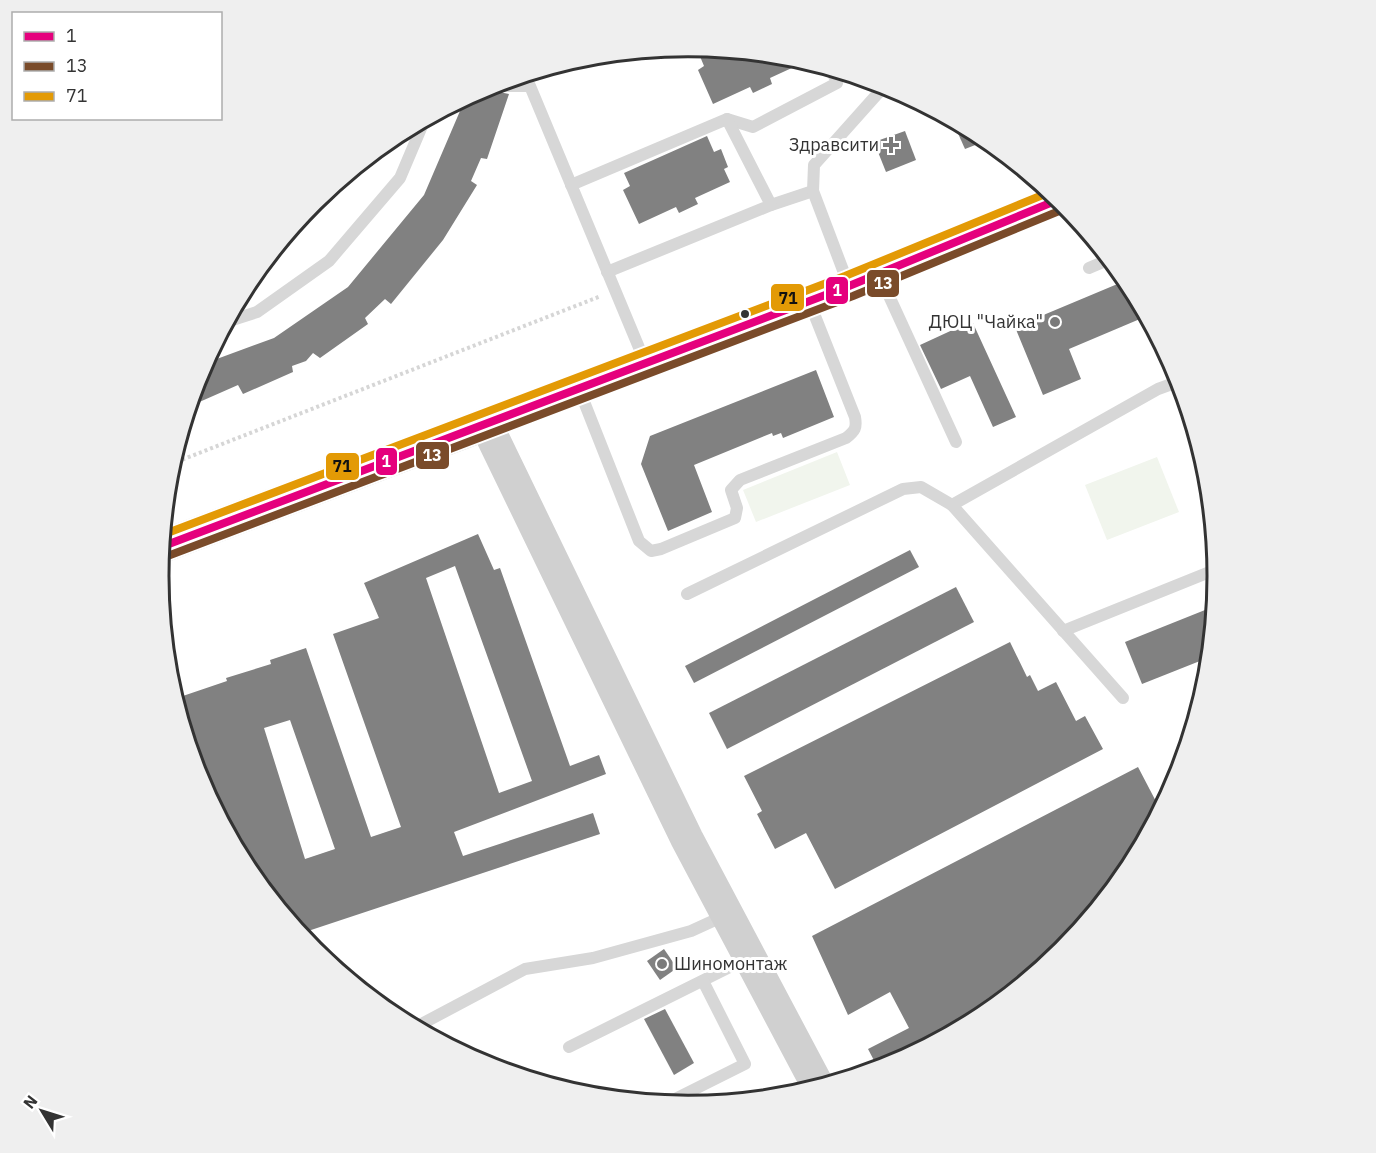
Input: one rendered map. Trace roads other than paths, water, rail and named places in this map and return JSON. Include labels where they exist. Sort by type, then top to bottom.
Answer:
[{"type":"main road","points":[[170,545],[486,424],[726,915],[815,1080]]},
{"type":"street","points":[[486,424],[849,286],[1049,203]]},
{"type":"lane","points":[[571,185],[727,119],[753,127],[837,83],[835,79]]},
{"type":"lane","points":[[518,86],[530,86],[646,363]]},
{"type":"lane","points":[[849,286],[813,191],[814,165],[878,94]]},
{"type":"lane","points":[[727,119],[771,206]]},
{"type":"lane","points":[[237,318],[257,312],[329,261],[400,178],[419,132]]},
{"type":"lane","points":[[607,272],[813,191]]},
{"type":"lane","points":[[1089,268],[1102,263]]},
{"type":"lane","points":[[879,274],[956,442]]},
{"type":"lane","points":[[579,389],[639,541],[651,551],[661,549],[735,518],[737,508],[731,490],[740,480],[846,438],[853,432],[856,426],[855,417],[809,301]]},
{"type":"lane","points":[[952,505],[1158,389],[1170,384]]},
{"type":"lane","points":[[687,594],[903,489],[921,487],[952,505],[1123,698]]},
{"type":"lane","points":[[1063,631],[1208,573]]},
{"type":"lane","points":[[423,1023],[525,969],[593,958],[691,931],[726,915]]},
{"type":"lane","points":[[569,1047],[748,958]]},
{"type":"lane","points":[[681,1096],[745,1064],[703,981]]},
{"type":"place","name":"Здравсити","points":[[891,145]]},
{"type":"place","name":"ДЮЦ \"Чайка\"","points":[[1055,322]]},
{"type":"place","name":"Шиномонтаж","points":[[662,964]]}]
